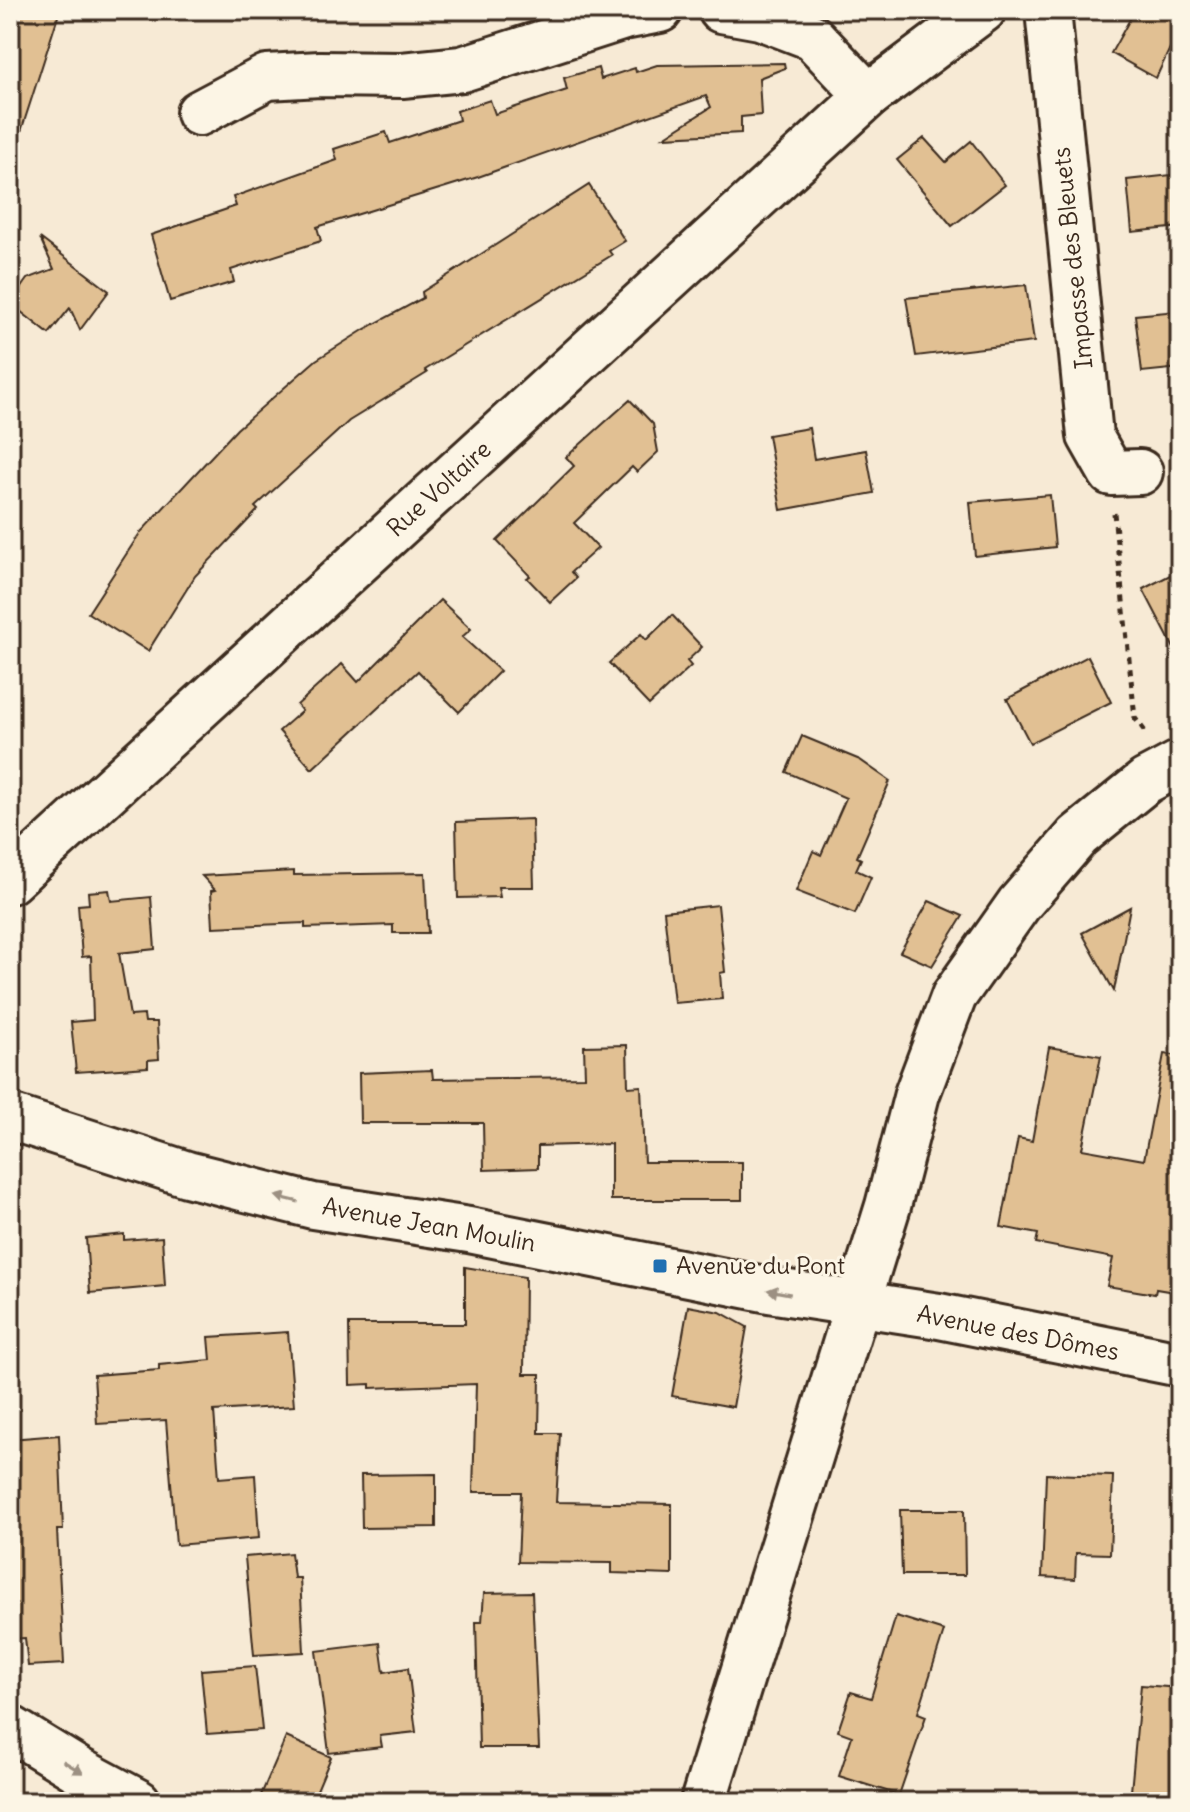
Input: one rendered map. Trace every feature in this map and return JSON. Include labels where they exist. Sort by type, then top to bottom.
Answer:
[{"type":"street","points":[[199,113],[267,77],[402,75],[462,69],[624,17],[660,10]]},
{"type":"street","points":[[721,10],[760,17],[812,37],[868,96]]},
{"type":"street","name":"Rue Voltaire","points":[[10,881],[868,96],[983,10]]},
{"type":"street","name":"Impasse des Bleuets","points":[[1048,10],[1090,436],[1111,473],[1140,472]]},
{"type":"street","points":[[703,1802],[888,1206],[917,1094],[954,996],[1019,904],[1078,836],[1146,781],[1180,763]]},
{"type":"street","name":"Avenue Jean Moulin","points":[[10,1117],[187,1174],[313,1206],[469,1230],[855,1305]]},
{"type":"street","name":"Avenue des Dômes","points":[[855,1305],[939,1316],[1180,1364]]},
{"type":"street","points":[[10,1728],[138,1802]]},
{"type":"path","points":[[1114,522],[1135,718]]},
{"type":"building","points":[[10,10],[60,10],[17,144],[10,143]]},
{"type":"building","points":[[1135,10],[1180,10],[1180,50],[1171,46],[1156,78],[1111,53]]},
{"type":"building","points":[[784,63],[785,68],[759,78],[761,115],[741,117],[741,133],[664,137],[711,107],[706,96],[478,177],[317,227],[321,241],[231,270],[234,282],[170,301],[151,235],[236,206],[233,197],[337,160],[334,149],[386,132],[390,143],[459,120],[457,111],[490,100],[495,114],[567,90],[564,78],[598,68],[601,79],[635,68],[636,72],[657,65]]},
{"type":"building","points":[[924,138],[946,162],[971,141],[1005,185],[952,226],[897,160]]},
{"type":"building","points":[[1180,174],[1180,227],[1132,232],[1127,180]]},
{"type":"building","points":[[589,185],[625,241],[609,251],[612,255],[425,370],[427,373],[349,421],[255,507],[258,510],[195,576],[148,651],[88,613],[140,533],[237,429],[316,360],[423,298],[422,292]]},
{"type":"building","points":[[40,238],[109,291],[80,330],[70,308],[49,334],[10,303],[27,279],[54,269]]},
{"type":"building","points":[[1026,285],[1034,342],[916,356],[906,298]]},
{"type":"building","points":[[1177,311],[1180,317],[1180,368],[1142,372],[1135,315]]},
{"type":"building","points":[[630,400],[653,424],[658,452],[637,472],[632,467],[574,523],[598,548],[571,572],[576,578],[550,602],[497,541],[574,466],[566,457]]},
{"type":"building","points":[[809,428],[814,459],[866,450],[874,493],[781,510],[768,435]]},
{"type":"building","points":[[1050,495],[1055,547],[975,556],[970,502]]},
{"type":"building","points":[[1180,570],[1180,660],[1143,589]]},
{"type":"building","points":[[440,600],[471,629],[462,637],[500,671],[459,712],[418,671],[312,769],[279,731],[302,711],[297,705],[342,664],[358,682]]},
{"type":"building","points":[[672,615],[702,647],[687,661],[691,666],[649,705],[609,663],[641,634],[646,640]]},
{"type":"building","points":[[1088,656],[1111,702],[1030,743],[1007,699]]},
{"type":"building","points":[[802,736],[860,760],[890,781],[857,857],[861,859],[856,870],[871,877],[855,914],[796,891],[813,851],[821,855],[846,798],[786,772]]},
{"type":"building","points":[[532,819],[534,887],[498,887],[500,897],[458,898],[456,822]]},
{"type":"building","points":[[294,871],[294,875],[425,873],[428,933],[393,933],[393,925],[305,928],[305,923],[213,927],[211,891],[215,890],[202,876]]},
{"type":"building","points":[[109,890],[111,901],[151,897],[155,949],[119,953],[130,1016],[144,1015],[145,1022],[157,1022],[159,1059],[148,1060],[148,1067],[76,1072],[71,1022],[93,1020],[91,956],[82,957],[78,905],[89,904],[88,892]]},
{"type":"building","points":[[929,901],[963,916],[932,966],[900,952]]},
{"type":"building","points":[[718,905],[725,972],[720,973],[722,999],[674,1003],[664,911]]},
{"type":"building","points":[[1130,907],[1114,991],[1082,933]]},
{"type":"building","points":[[627,1045],[628,1087],[641,1086],[644,1162],[742,1162],[742,1200],[611,1200],[611,1144],[538,1146],[538,1168],[484,1170],[483,1123],[360,1123],[359,1073],[432,1070],[433,1079],[585,1077],[584,1046]]},
{"type":"building","points":[[1049,1047],[1101,1056],[1082,1149],[1144,1160],[1164,1054],[1180,1056],[1180,1293],[1156,1289],[1155,1294],[1107,1286],[1113,1258],[1036,1243],[1038,1234],[1001,1227],[1018,1138],[1032,1141]]},
{"type":"building","points":[[124,1234],[124,1240],[162,1237],[165,1286],[90,1293],[86,1238]]},
{"type":"building","points":[[465,1267],[525,1277],[524,1374],[540,1374],[539,1433],[560,1433],[556,1502],[672,1504],[672,1575],[612,1573],[612,1563],[518,1562],[521,1492],[473,1492],[476,1384],[370,1388],[370,1384],[350,1385],[349,1324],[465,1324]]},
{"type":"building","points":[[688,1306],[720,1312],[747,1327],[733,1407],[672,1396]]},
{"type":"building","points":[[288,1332],[294,1406],[214,1411],[219,1478],[255,1475],[259,1538],[176,1545],[166,1420],[97,1424],[94,1375],[159,1370],[159,1365],[211,1360],[209,1337]]},
{"type":"building","points":[[59,1435],[63,1530],[57,1530],[64,1664],[28,1666],[25,1638],[10,1639],[10,1439]]},
{"type":"building","points":[[436,1474],[436,1527],[362,1528],[361,1475]]},
{"type":"building","points":[[1046,1474],[1113,1476],[1110,1554],[1076,1553],[1075,1579],[1042,1577]]},
{"type":"building","points":[[900,1510],[964,1510],[965,1575],[902,1575]]},
{"type":"building","points":[[291,1553],[294,1578],[300,1578],[304,1652],[254,1655],[245,1557]]},
{"type":"building","points":[[532,1592],[539,1748],[479,1748],[476,1622],[482,1622],[484,1593]]},
{"type":"building","points":[[896,1616],[944,1631],[918,1713],[926,1716],[899,1795],[839,1776],[852,1736],[838,1731],[851,1692],[871,1698]]},
{"type":"building","points":[[380,1643],[384,1672],[408,1668],[416,1732],[380,1736],[382,1747],[329,1753],[316,1651]]},
{"type":"building","points":[[255,1666],[262,1730],[207,1734],[201,1670]]},
{"type":"building","points":[[1141,1685],[1180,1688],[1180,1802],[1130,1802]]},
{"type":"building","points":[[286,1737],[331,1757],[312,1802],[258,1802]]},
{"type":"place","name":"Avenue du Pont","points":[[660,1266]]}]
